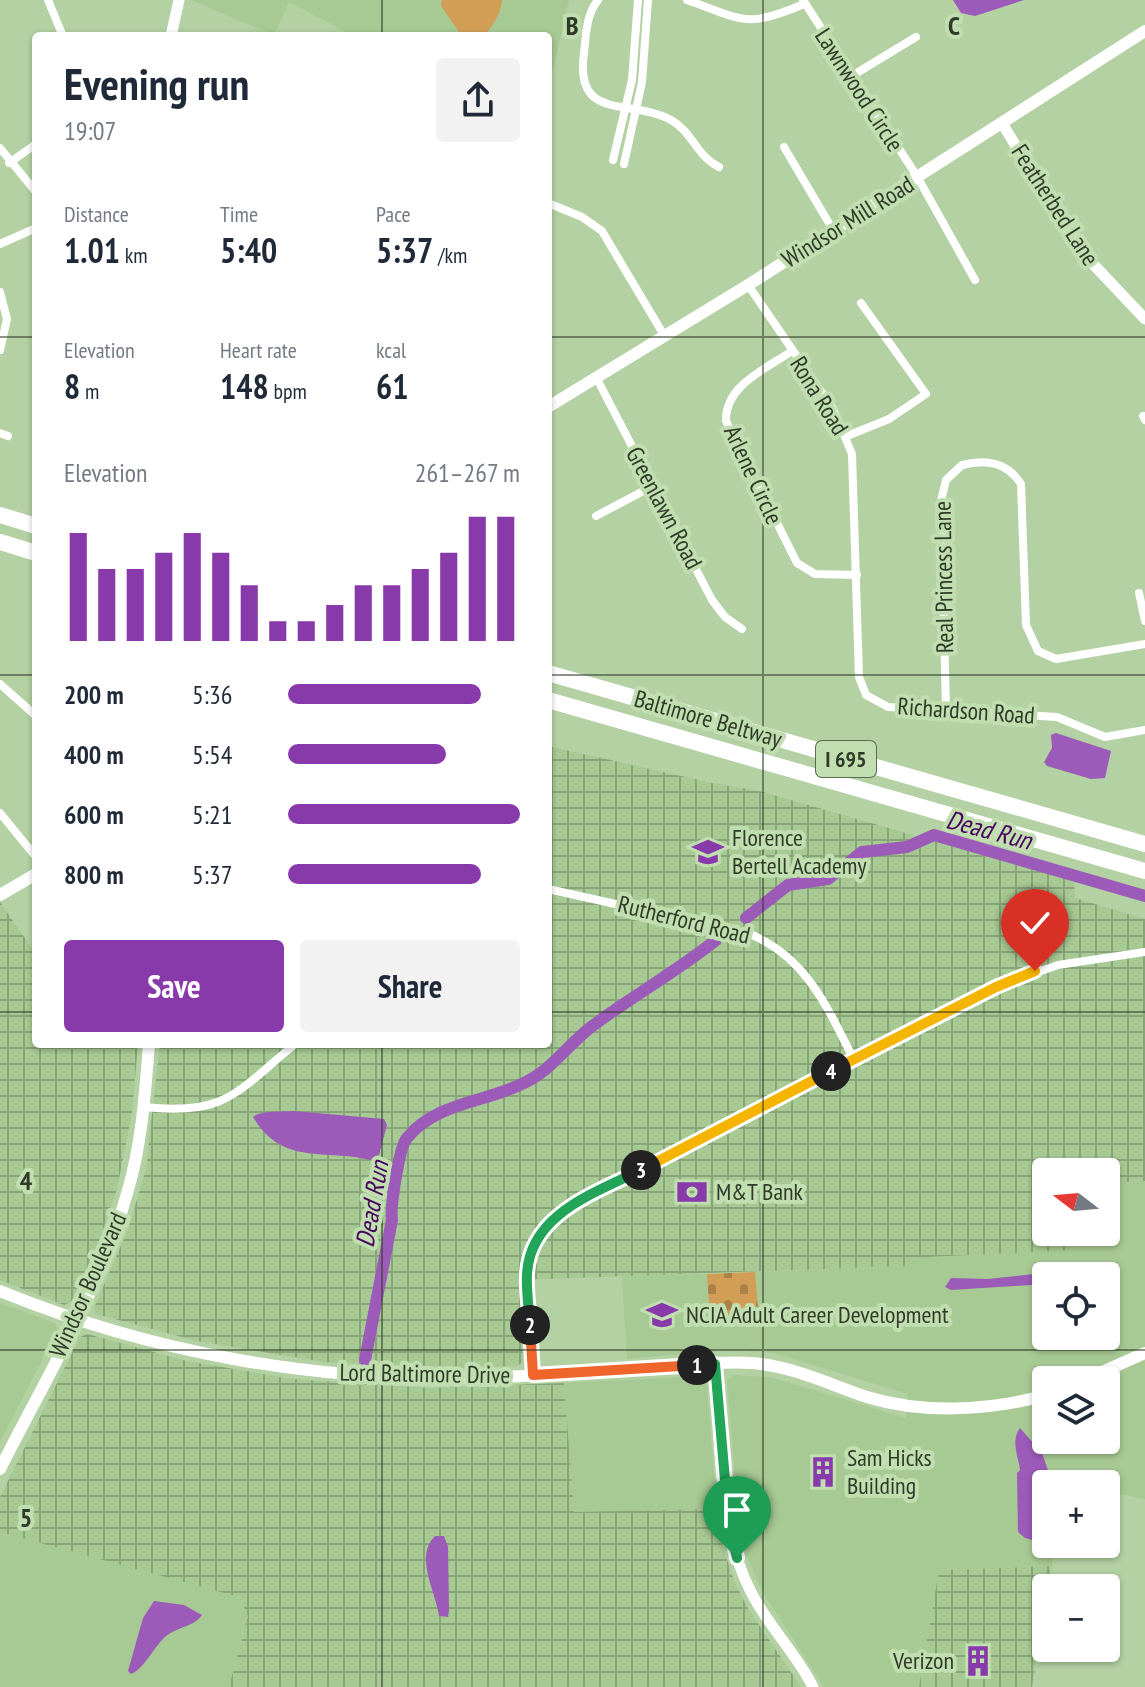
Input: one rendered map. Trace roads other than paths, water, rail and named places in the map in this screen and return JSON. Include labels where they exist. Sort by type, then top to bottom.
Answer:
[{"type":"highway","points":[[0,515],[32,525]]},
{"type":"highway","points":[[0,542],[32,552]]},
{"type":"highway","name":"Baltimore Beltway","points":[[552,674],[1145,844]]},
{"type":"highway","name":"Baltimore Beltway","points":[[552,701],[1145,871]]},
{"type":"main road","name":"Windsor Mill Road","points":[[552,405],[918,178],[1145,31]]},
{"type":"main road","points":[[0,895],[32,876]]},
{"type":"main road","name":"Windsor Boulevard","points":[[0,1469],[76,1318],[118,1224],[134,1167],[144,1107],[149,1048]]},
{"type":"main road","name":"Lord Baltimore Drive","points":[[0,1291],[76,1318],[196,1352],[292,1369],[404,1377],[533,1375],[753,1363],[794,1370],[865,1396],[917,1407],[997,1404],[1032,1398]]},
{"type":"main road","points":[[1116,1366],[1145,1353]]},
{"type":"street","points":[[48,0],[61,32]]},
{"type":"street","points":[[172,32],[179,0]]},
{"type":"street","points":[[598,0],[589,17],[582,69],[584,85],[594,98],[675,122],[705,158],[719,167]]},
{"type":"street","points":[[613,160],[627,108],[636,50],[638,0]]},
{"type":"street","points":[[624,164],[638,110],[648,0]]},
{"type":"street","points":[[687,0],[749,22],[768,20],[803,2]]},
{"type":"street","name":"Lawnwood Circle","points":[[803,2],[918,178],[975,280]]},
{"type":"street","points":[[850,77],[916,37]]},
{"type":"street","name":"Featherbed Lane","points":[[1002,123],[1076,246],[1145,319]]},
{"type":"street","points":[[9,163],[32,147]]},
{"type":"street","points":[[784,147],[833,230]]},
{"type":"street","points":[[0,148],[9,163],[32,188]]},
{"type":"street","points":[[552,205],[582,217],[602,231],[665,337]]},
{"type":"street","points":[[0,244],[32,230]]},
{"type":"street","name":"Rona Road","points":[[748,285],[833,409],[847,436],[854,470],[858,614]]},
{"type":"street","points":[[0,292],[7,319],[0,350]]},
{"type":"street","points":[[847,436],[889,419],[926,394],[861,303]]},
{"type":"street","name":"Arlene Circle","points":[[792,351],[735,392],[726,412],[729,431],[797,563],[815,574],[857,575]]},
{"type":"street","name":"Greenlawn Road","points":[[597,379],[712,600],[725,617],[742,629]]},
{"type":"street","name":"Real Princess Lane","points":[[946,710],[941,501],[946,480],[962,465],[1000,464],[1009,469],[1021,484],[1026,625],[1031,644],[1038,651],[1046,657],[1067,659],[1145,644]]},
{"type":"street","points":[[596,516],[653,486]]},
{"type":"street","points":[[1139,593],[1145,621]]},
{"type":"street","name":"Richardson Road","points":[[858,614],[859,677],[866,695],[888,707],[1057,717],[1105,737],[1145,730]]},
{"type":"street","points":[[0,684],[32,712]]},
{"type":"street","points":[[0,813],[32,852]]},
{"type":"street","name":"Rutherford Road","points":[[552,890],[714,925],[773,945],[812,980],[854,1060]]},
{"type":"street","points":[[533,1375],[527,1274],[536,1242],[549,1222],[578,1202],[996,987],[1035,971],[1145,952]]},
{"type":"street","points":[[144,1107],[188,1110],[213,1106],[236,1093],[290,1048]]},
{"type":"street","points":[[715,1364],[727,1507],[737,1558],[753,1596],[813,1687]]},
{"type":"waterway","name":"Dead Run","points":[[746,918],[788,885],[828,879],[862,852],[907,847],[934,835],[1145,896]]},
{"type":"waterway","name":"Dead Run","points":[[365,1360],[392,1220],[398,1165],[407,1138],[432,1117],[511,1089],[535,1077],[591,1027],[716,940]]},
{"type":"place","name":"Florence Bertell Academy","points":[[708,852]]},
{"type":"place","name":"M&T Bank","points":[[692,1192]]},
{"type":"place","name":"NCIA Adult Career Development","points":[[662,1315]]},
{"type":"place","name":"Sam Hicks Building","points":[[823,1472]]},
{"type":"place","name":"Verizon","points":[[978,1661]]}]
